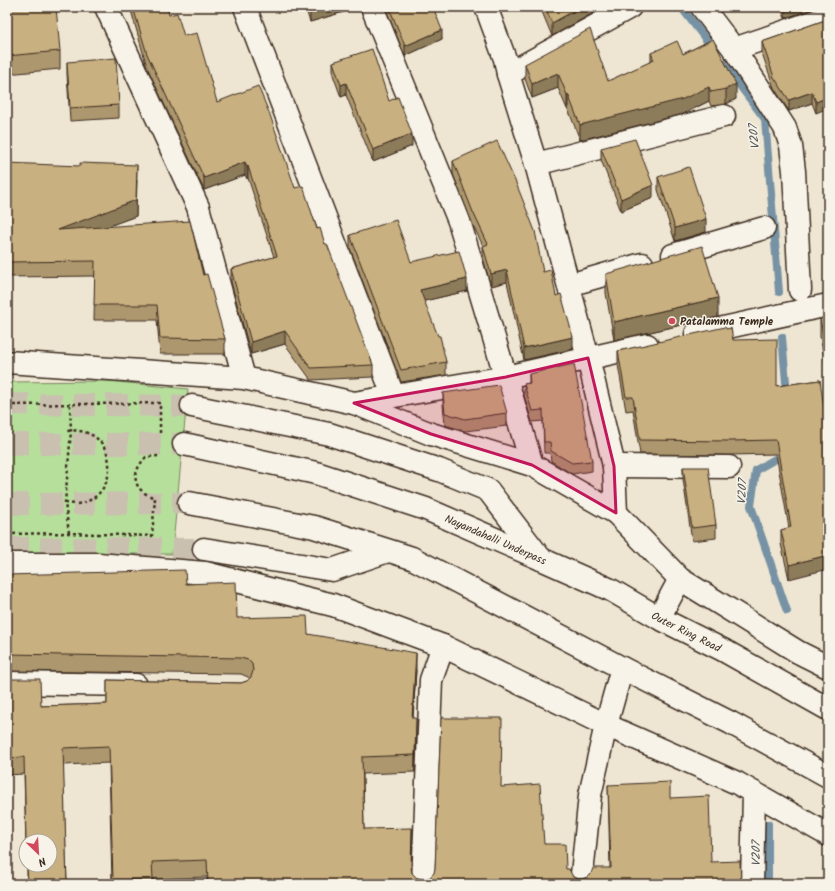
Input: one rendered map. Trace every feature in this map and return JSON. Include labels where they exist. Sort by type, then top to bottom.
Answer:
[{"type":"main road","points":[[106,7],[198,207],[244,378]]},
{"type":"main road","points":[[246,7],[393,395]]},
{"type":"main road","points":[[372,7],[460,221],[532,466]]},
{"type":"main road","points":[[486,7],[505,59],[508,74],[536,164],[570,285],[614,466],[616,513]]},
{"type":"main road","points":[[508,74],[630,7]]},
{"type":"main road","points":[[702,7],[734,49],[785,128],[791,146],[794,171],[800,290]]},
{"type":"main road","points":[[734,49],[828,17]]},
{"type":"main road","points":[[536,164],[724,116]]},
{"type":"main road","points":[[570,285],[764,228]]},
{"type":"main road","points":[[354,403],[393,395],[506,377],[828,305]]},
{"type":"main road","points":[[7,362],[244,378],[354,403],[430,434],[532,466],[616,513],[680,579],[769,635],[828,667]]},
{"type":"main road","name":"Nayandahalli Underpass","points":[[192,406],[329,434],[439,470],[488,490],[541,559]]},
{"type":"main road","name":"Nayandahalli Underpass","points":[[184,444],[316,473],[426,509],[541,559]]},
{"type":"main road","points":[[614,466],[729,467]]},
{"type":"main road","points":[[189,503],[314,527],[412,558],[622,668],[731,723],[828,776]]},
{"type":"main road","points":[[204,549],[332,570],[388,551]]},
{"type":"main road","name":"Outer Ring Road","points":[[541,559],[611,590],[659,618],[724,650],[828,709]]},
{"type":"main road","points":[[7,564],[98,564],[205,573],[333,604],[443,646],[606,725],[737,784],[828,835]]},
{"type":"main road","points":[[659,618],[680,579]]},
{"type":"main road","points":[[423,884],[431,680],[443,646]]},
{"type":"main road","points":[[581,884],[590,795],[606,725],[622,668]]},
{"type":"main road","points":[[7,683],[155,686]]},
{"type":"main road","points":[[752,884],[756,794]]},
{"type":"path","points":[[7,405],[160,403],[160,441]]},
{"type":"path","points":[[69,533],[65,503],[71,431],[70,405]]},
{"type":"path","points":[[65,503],[77,504],[90,500],[96,496],[105,486],[110,467],[108,454],[101,443],[92,435],[80,431],[66,431]]},
{"type":"path","points":[[7,534],[69,533],[152,536],[155,498],[145,494],[138,487],[135,475],[139,464],[146,457],[160,456],[160,449]]},
{"type":"highlighted area","points":[[588,358],[614,466],[616,513],[532,465],[431,434],[354,403],[506,377]]},
{"type":"green space","points":[[108,381],[188,389],[172,554],[7,554],[7,382]]},
{"type":"building","points":[[7,7],[56,7],[60,51],[7,56]]},
{"type":"building","points":[[133,7],[167,7],[169,15],[177,13],[184,36],[197,33],[217,102],[258,86],[270,115],[295,188],[303,186],[317,229],[320,228],[325,244],[327,244],[373,365],[311,368],[285,331],[251,342],[231,269],[277,256],[248,166],[247,167],[245,162],[204,178],[147,54]]},
{"type":"building","points":[[309,7],[320,7],[310,10]]},
{"type":"building","points":[[389,7],[433,7],[442,30],[405,46]]},
{"type":"building","points":[[545,7],[581,7],[552,23]]},
{"type":"building","points":[[828,19],[828,97],[816,102],[812,92],[789,100],[774,77],[762,42]]},
{"type":"building","points":[[590,29],[608,81],[654,60],[651,53],[677,41],[683,54],[713,39],[736,84],[726,89],[711,92],[709,87],[683,99],[580,125],[558,73],[532,84],[525,64]]},
{"type":"building","points":[[372,49],[389,101],[398,97],[412,134],[373,150],[346,83],[341,85],[333,62]]},
{"type":"building","points":[[116,58],[119,105],[70,108],[67,62]]},
{"type":"building","points":[[635,139],[653,185],[621,199],[601,148]]},
{"type":"building","points":[[497,141],[535,231],[543,272],[551,270],[556,296],[561,294],[573,337],[524,348],[507,270],[491,274],[483,246],[488,244],[473,212],[453,161]]},
{"type":"building","points":[[7,163],[80,166],[80,163],[137,165],[136,200],[58,230],[190,221],[203,275],[207,274],[225,339],[160,338],[157,305],[94,305],[95,261],[7,262]]},
{"type":"building","points":[[689,167],[706,219],[675,228],[658,177]]},
{"type":"building","points":[[396,220],[411,262],[459,251],[467,279],[420,290],[438,336],[440,336],[446,362],[401,370],[350,235]]},
{"type":"building","points":[[702,246],[718,298],[614,322],[606,274]]},
{"type":"building","points":[[828,317],[828,358],[820,319]]},
{"type":"building","points":[[725,327],[726,329],[731,328],[733,340],[777,339],[777,386],[820,380],[828,436],[828,555],[789,565],[781,530],[791,527],[776,440],[640,440],[633,397],[626,397],[618,351]]},
{"type":"building","points":[[574,364],[592,461],[572,463],[551,451],[550,442],[544,442],[543,410],[532,411],[524,384],[530,383],[529,374]]},
{"type":"building","points":[[499,385],[507,413],[465,419],[445,413],[443,393]]},
{"type":"building","points":[[683,467],[708,467],[716,525],[692,528]]},
{"type":"building","points":[[185,570],[186,584],[236,582],[237,618],[307,616],[308,634],[416,653],[412,718],[416,718],[415,755],[362,757],[364,829],[412,828],[411,867],[412,873],[417,878],[429,878],[434,873],[435,868],[441,718],[502,718],[501,787],[540,784],[544,844],[565,844],[566,869],[569,869],[573,877],[579,879],[586,878],[591,874],[593,868],[611,868],[608,785],[670,782],[670,798],[709,796],[711,862],[740,861],[741,884],[384,884],[384,881],[310,884],[208,884],[207,860],[152,862],[153,879],[113,880],[109,746],[63,748],[67,884],[28,884],[27,873],[58,873],[58,833],[26,833],[24,757],[7,758],[7,679],[40,679],[41,706],[107,704],[107,680],[241,683],[247,681],[251,677],[253,671],[252,664],[248,660],[241,658],[7,654],[7,575]]},
{"type":"waterway","name":"V207","points":[[681,7],[714,50]]},
{"type":"waterway","name":"V207","points":[[723,63],[765,119],[779,292]]},
{"type":"waterway","name":"V207","points":[[782,337],[786,395]]},
{"type":"waterway","name":"V207","points":[[784,452],[784,454],[756,470],[751,506],[787,611]]},
{"type":"waterway","name":"V207","points":[[768,824],[768,884]]},
{"type":"tunnel","points":[[7,404],[192,406]]},
{"type":"tunnel","points":[[7,444],[184,444]]},
{"type":"tunnel","points":[[7,504],[189,503]]},
{"type":"tunnel","points":[[7,548],[204,549]]},
{"type":"place","name":"Patalamma Temple","points":[[672,321]]}]
